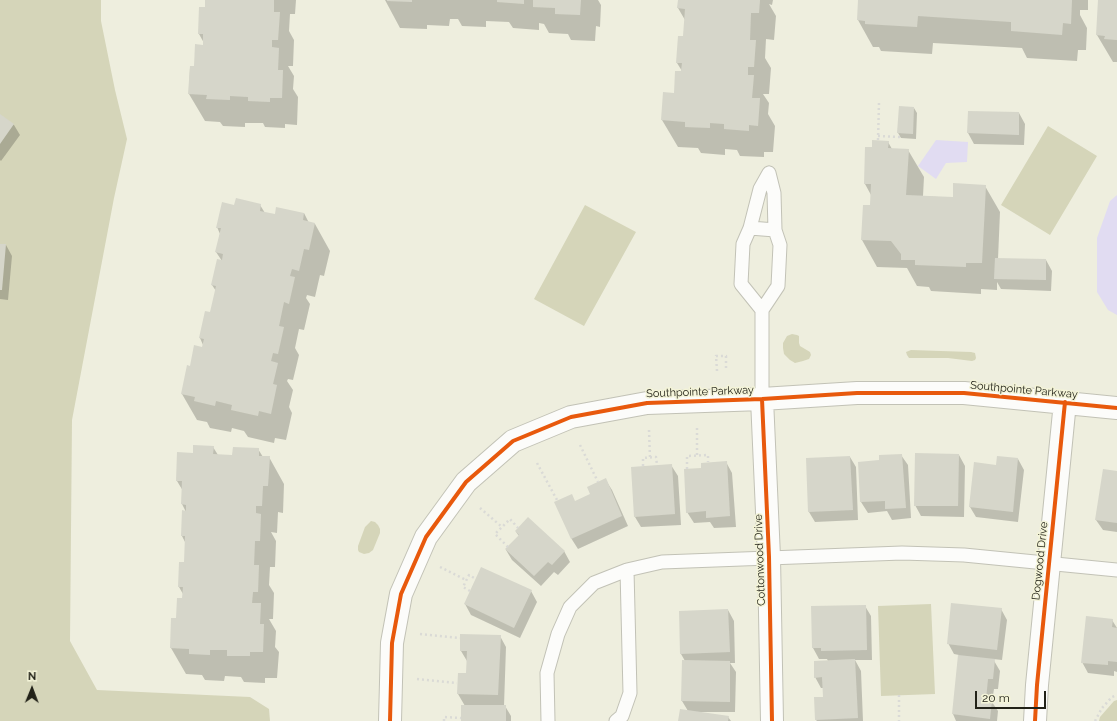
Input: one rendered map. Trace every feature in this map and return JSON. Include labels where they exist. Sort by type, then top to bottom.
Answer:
[{"type":"street","name":"Southpointe Parkway","points":[[390,721],[392,643],[401,594],[426,537],[466,482],[513,441],[571,417],[647,403],[762,399],[857,393],[964,393],[1117,408]]},
{"type":"street","name":"Cottonwood Drive","points":[[762,399],[769,557],[772,721]]},
{"type":"street","name":"Dogwood Drive","points":[[1034,721],[1048,563],[1065,402]]},
{"type":"lane","points":[[762,310],[741,284],[743,244],[750,228],[760,189],[769,173],[774,193],[775,230],[780,245],[778,286],[762,310],[762,399]]},
{"type":"lane","points":[[750,228],[775,230]]},
{"type":"lane","points":[[548,721],[547,673],[558,634],[570,607],[594,583],[627,570],[662,562],[902,553],[964,555],[1117,570]]},
{"type":"lane","points":[[616,721],[622,716],[630,693],[627,570]]},
{"type":"path","points":[[878,140],[879,103]]},
{"type":"path","points":[[878,136],[900,137]]},
{"type":"path","points":[[717,371],[716,356],[726,356],[726,371]]},
{"type":"path","points":[[697,428],[698,456]]},
{"type":"path","points":[[649,430],[650,458]]},
{"type":"path","points":[[580,445],[598,482]]},
{"type":"path","points":[[687,469],[687,456],[708,455],[708,462]]},
{"type":"path","points":[[643,466],[643,458],[656,457],[657,465]]},
{"type":"path","points":[[537,463],[557,500]]},
{"type":"path","points":[[480,508],[502,527]]},
{"type":"path","points":[[508,547],[495,534],[510,520],[518,528]]},
{"type":"path","points":[[440,567],[466,580]]},
{"type":"path","points":[[470,591],[463,587],[466,580],[469,575],[476,578]]},
{"type":"path","points":[[420,634],[460,638]]},
{"type":"path","points":[[417,679],[457,683]]},
{"type":"path","points":[[899,695],[899,721]]},
{"type":"path","points":[[1095,721],[1102,708],[1112,697],[1117,695]]},
{"type":"path","points":[[444,721],[444,717],[461,718]]},
{"type":"green space","points":[[0,0],[101,0],[101,21],[127,139],[114,198],[72,420],[70,641],[97,690],[250,697],[269,709],[270,721],[0,721]]},
{"type":"green space","points":[[1048,126],[1097,156],[1050,235],[1001,205]]},
{"type":"green space","points":[[585,205],[636,232],[584,326],[534,299]]},
{"type":"green space","points":[[792,334],[799,336],[800,346],[810,352],[811,355],[809,359],[795,363],[784,354],[783,343],[787,336]]},
{"type":"green space","points":[[911,350],[971,352],[975,353],[976,358],[972,361],[948,358],[909,358],[906,352]]},
{"type":"green space","points":[[371,521],[378,525],[380,533],[373,550],[364,554],[359,552],[358,546],[365,527]]},
{"type":"green space","points":[[931,604],[935,694],[881,696],[878,606]]},
{"type":"green space","points":[[1117,700],[1117,721],[1099,721],[1100,717],[1114,701]]},
{"type":"shaded area","points":[[936,140],[968,142],[967,162],[946,163],[936,179],[918,166]]},
{"type":"shaded area","points":[[1117,195],[1117,315],[1108,310],[1097,292],[1097,238],[1110,201]]},
{"type":"building","points":[[205,0],[274,0],[274,12],[280,12],[278,40],[272,40],[272,47],[279,48],[278,70],[283,70],[282,98],[270,98],[270,102],[248,101],[248,97],[230,96],[230,100],[206,99],[207,95],[188,94],[190,66],[194,66],[195,44],[203,45],[203,34],[198,34],[199,7],[205,7]]},
{"type":"building","points":[[412,0],[412,2],[387,1]]},
{"type":"building","points":[[497,0],[524,0],[524,4],[497,2]]},
{"type":"building","points":[[533,0],[581,0],[580,15],[555,14],[555,8],[533,7]]},
{"type":"building","points":[[678,0],[760,0],[759,13],[751,13],[750,40],[756,40],[754,67],[748,67],[748,75],[754,75],[752,98],[760,98],[758,126],[749,125],[749,131],[724,129],[724,124],[710,123],[710,128],[685,127],[685,122],[661,120],[663,92],[674,93],[675,71],[681,71],[682,63],[676,63],[678,36],[683,36],[685,9],[677,8]]},
{"type":"building","points":[[858,0],[1072,0],[1071,24],[1063,23],[1062,35],[1011,31],[1011,22],[918,16],[917,27],[865,24],[865,21],[857,20]]},
{"type":"building","points":[[1098,0],[1117,0],[1117,40],[1104,39],[1105,36],[1096,35]]},
{"type":"building","points":[[899,106],[914,107],[913,134],[897,133]]},
{"type":"building","points":[[968,111],[1019,112],[1019,135],[967,133]]},
{"type":"building","points":[[0,114],[14,124],[0,144]]},
{"type":"building","points":[[872,140],[889,141],[888,148],[909,149],[906,195],[953,197],[953,183],[986,185],[982,263],[966,263],[966,267],[915,265],[915,260],[901,260],[901,254],[891,241],[861,240],[863,205],[870,205],[871,184],[864,184],[865,147],[872,147]]},
{"type":"building","points":[[236,198],[261,204],[260,211],[275,214],[276,207],[304,213],[303,220],[315,223],[309,250],[304,249],[299,271],[292,269],[290,276],[295,277],[289,304],[284,302],[279,326],[284,327],[278,354],[273,353],[271,361],[278,363],[273,384],[277,385],[271,414],[259,411],[258,416],[231,410],[232,405],[216,401],[215,406],[194,401],[195,397],[181,394],[187,365],[190,366],[194,345],[202,347],[204,339],[199,338],[205,311],[210,312],[216,286],[211,285],[217,259],[222,260],[223,254],[215,252],[221,228],[216,228],[222,202],[234,205]]},
{"type":"building","points":[[0,244],[6,244],[2,290],[0,290]]},
{"type":"building","points":[[995,258],[1046,259],[1046,280],[994,279]]},
{"type":"building","points":[[193,445],[214,446],[213,454],[232,455],[233,447],[259,448],[259,456],[270,456],[268,486],[263,486],[262,506],[256,506],[256,513],[261,514],[260,541],[255,541],[254,565],[259,565],[258,592],[253,592],[252,603],[261,603],[260,624],[264,624],[263,652],[250,652],[250,656],[227,656],[227,650],[210,650],[210,655],[189,654],[189,649],[170,648],[171,618],[176,618],[177,598],[182,598],[183,587],[178,587],[179,562],[184,562],[185,536],[181,536],[182,510],[186,511],[186,505],[181,504],[182,481],[176,481],[177,452],[193,453]]},
{"type":"building","points":[[915,453],[959,454],[958,506],[914,506]]},
{"type":"building","points":[[902,454],[906,508],[885,509],[885,501],[860,502],[858,462],[879,460],[879,455]]},
{"type":"building","points":[[850,456],[853,510],[808,512],[806,458]]},
{"type":"building","points":[[997,456],[1018,458],[1013,512],[969,507],[974,462],[996,465]]},
{"type":"building","points":[[727,461],[730,516],[706,518],[706,511],[686,513],[684,469],[701,468],[701,463]]},
{"type":"building","points":[[672,464],[675,514],[634,517],[631,467]]},
{"type":"building","points":[[1103,469],[1117,471],[1117,523],[1095,520]]},
{"type":"building","points":[[606,478],[622,516],[571,539],[554,502],[572,494],[575,501],[590,494],[587,487]]},
{"type":"building","points":[[528,517],[565,551],[552,565],[548,562],[534,576],[505,549],[519,535],[515,531]]},
{"type":"building","points":[[481,567],[532,590],[514,628],[464,604]]},
{"type":"building","points":[[951,603],[1002,608],[997,650],[947,644]]},
{"type":"building","points":[[866,605],[867,650],[821,651],[821,648],[812,648],[811,606]]},
{"type":"building","points":[[728,609],[730,652],[680,654],[679,611]]},
{"type":"building","points":[[1086,616],[1113,619],[1112,627],[1117,628],[1117,662],[1108,661],[1108,665],[1081,663]]},
{"type":"building","points":[[460,634],[501,635],[498,695],[457,694],[458,673],[466,673],[467,651],[460,651]]},
{"type":"building","points":[[958,655],[995,659],[993,679],[988,679],[986,699],[992,700],[990,719],[952,714]]},
{"type":"building","points":[[855,659],[858,718],[815,720],[814,697],[823,697],[822,677],[814,678],[814,661]]},
{"type":"building","points":[[682,660],[730,661],[730,702],[681,701]]},
{"type":"building","points":[[461,705],[506,705],[506,721],[461,721]]},
{"type":"building","points":[[680,709],[729,716],[728,721],[678,721]]},
{"type":"cycle path","points":[[390,721],[392,643],[401,594],[426,537],[466,482],[513,441],[571,417],[647,403],[762,399],[857,393],[964,393],[1117,408]]},
{"type":"cycle path","points":[[762,399],[769,557],[772,721]]},
{"type":"cycle path","points":[[1035,721],[1037,685],[1065,402]]}]
